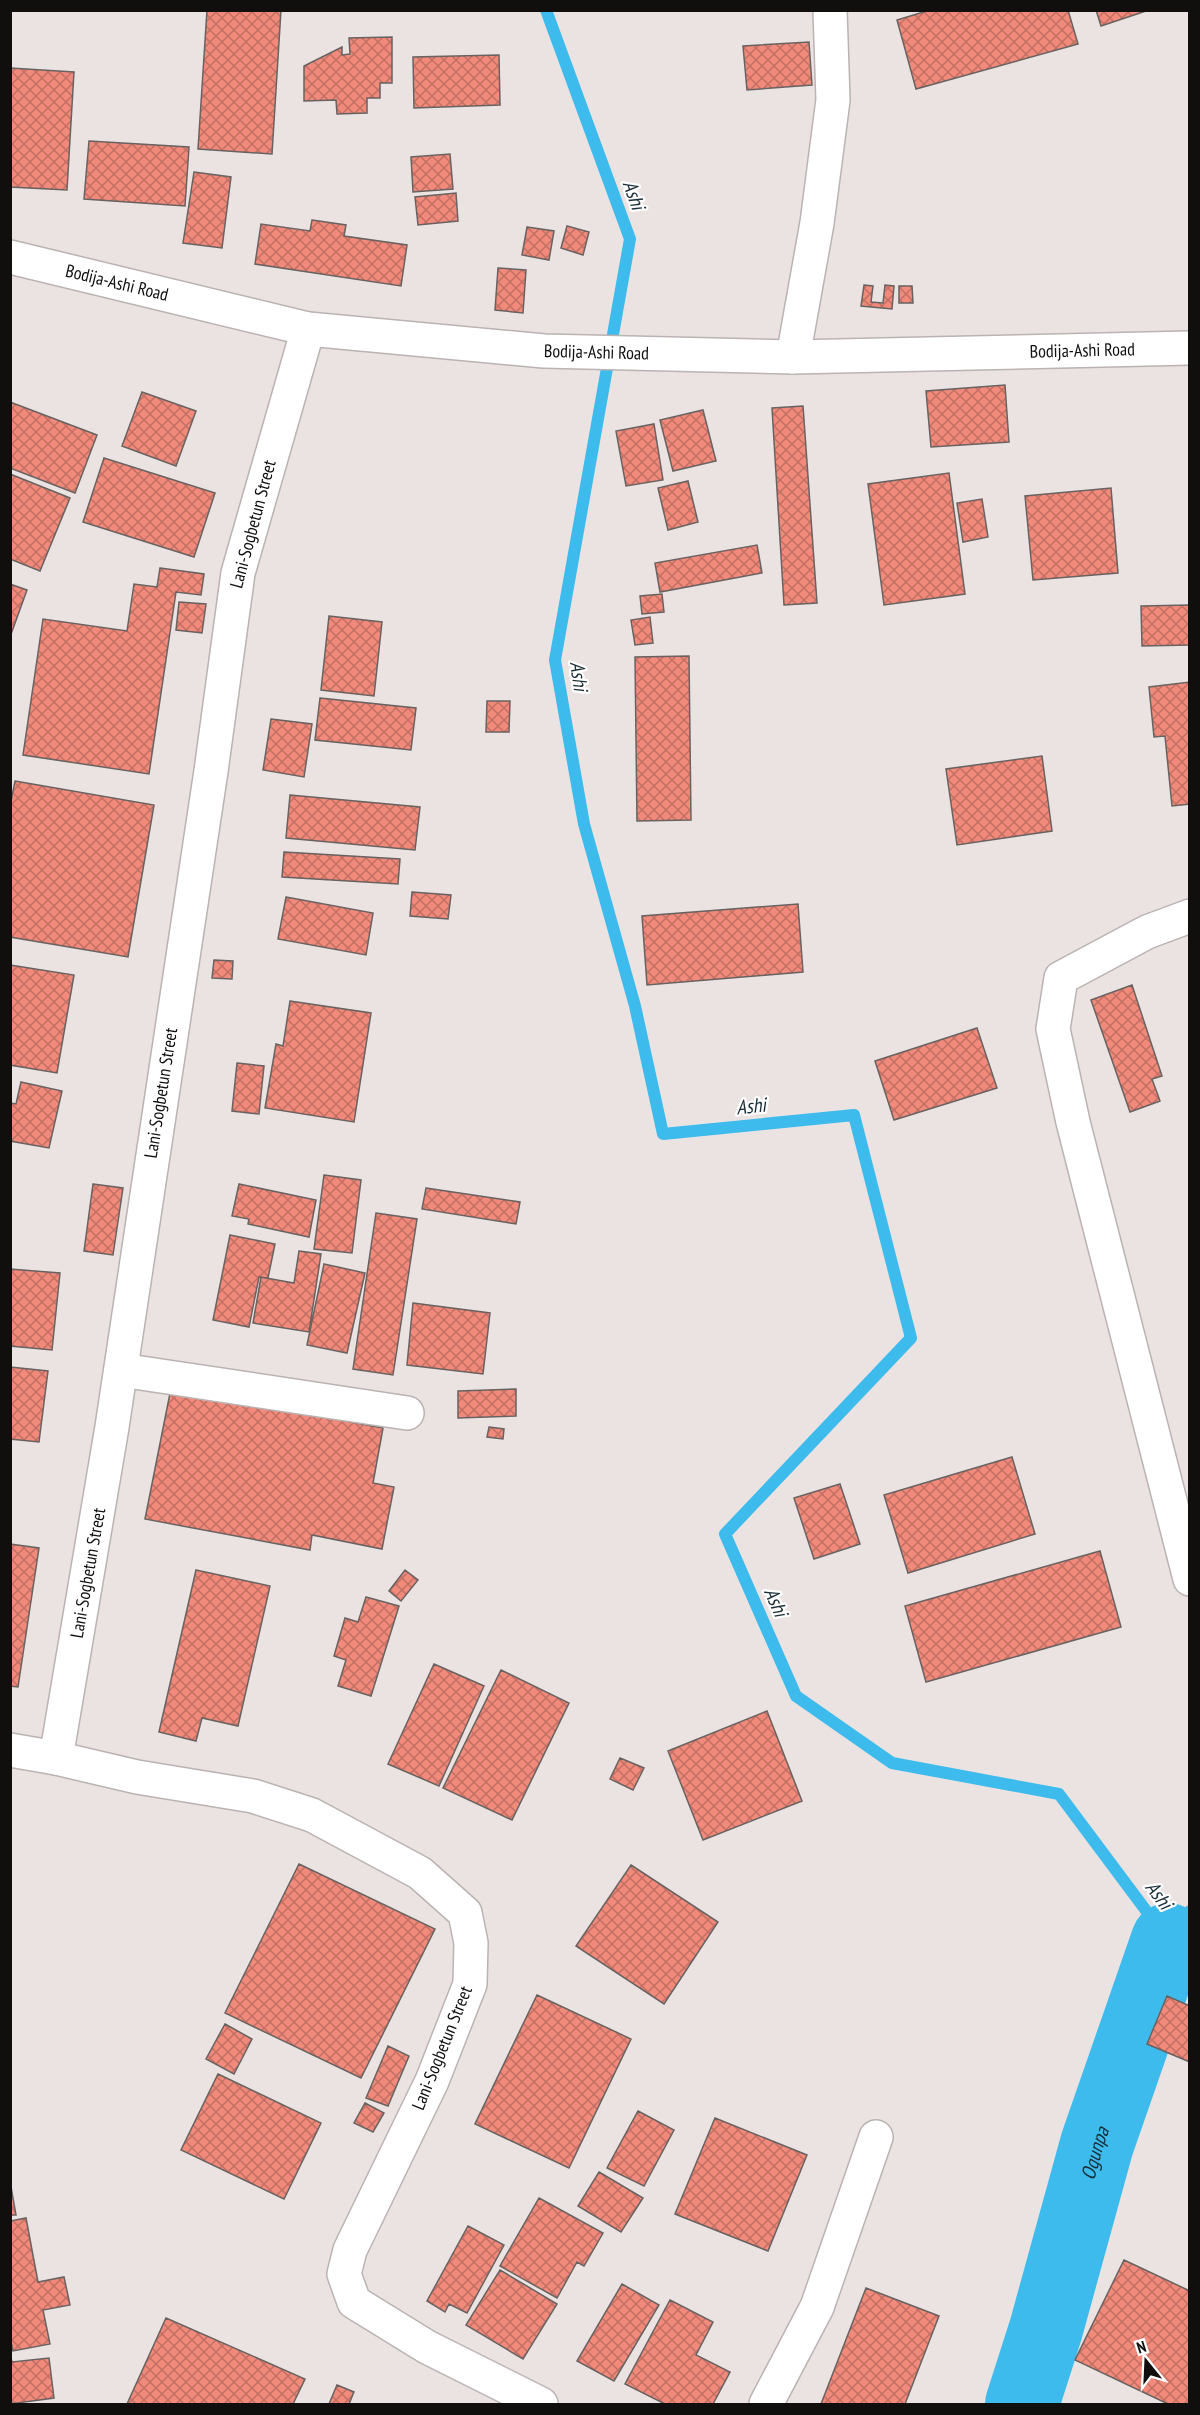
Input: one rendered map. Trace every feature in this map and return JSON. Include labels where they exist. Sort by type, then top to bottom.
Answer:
[{"type":"street","points":[[792,357],[817,223],[833,100],[830,10]]},
{"type":"street","name":"Bodija-Ashi Road","points":[[10,257],[308,329],[544,351],[792,357],[1190,348]]},
{"type":"street","name":"Lani-Sogbetun Street","points":[[308,329],[238,573],[211,771],[121,1370],[56,1758],[137,1777],[253,1796],[312,1815],[420,1873],[465,1913],[471,1943],[470,1984],[432,2081],[350,2250],[344,2274],[354,2302],[427,2347],[541,2404]]},
{"type":"street","points":[[1190,916],[1148,932],[1061,978],[1053,1029],[1073,1122],[1190,1579]]},
{"type":"street","points":[[121,1370],[407,1413]]},
{"type":"street","points":[[10,1750],[56,1758]]},
{"type":"street","points":[[766,2404],[817,2307],[876,2137]]},
{"type":"building","points":[[207,10],[281,10],[272,154],[198,149]]},
{"type":"building","points":[[930,10],[1068,10],[1078,44],[916,89],[897,20]]},
{"type":"building","points":[[1096,10],[1149,10],[1101,26]]},
{"type":"building","points":[[392,37],[392,83],[380,83],[380,98],[367,98],[367,113],[337,114],[336,100],[304,101],[304,66],[342,47],[342,55],[350,54],[349,38]]},
{"type":"building","points":[[809,42],[812,85],[747,90],[743,46]]},
{"type":"building","points":[[499,55],[500,105],[414,108],[413,57]]},
{"type":"building","points":[[10,68],[74,72],[67,190],[10,187]]},
{"type":"building","points":[[89,141],[189,147],[185,206],[84,199]]},
{"type":"building","points":[[450,154],[453,189],[413,192],[411,157]]},
{"type":"building","points":[[194,172],[231,177],[222,248],[183,243]]},
{"type":"building","points":[[456,193],[458,221],[418,225],[415,197]]},
{"type":"building","points":[[312,220],[346,225],[344,236],[407,245],[401,286],[255,264],[261,224],[310,231]]},
{"type":"building","points":[[567,226],[589,232],[583,255],[561,248]]},
{"type":"building","points":[[527,227],[554,231],[549,260],[522,255]]},
{"type":"building","points":[[498,268],[526,270],[523,313],[495,310]]},
{"type":"building","points":[[864,285],[873,286],[871,302],[883,303],[885,285],[894,286],[892,309],[861,306]]},
{"type":"building","points":[[899,286],[912,286],[913,303],[899,303]]},
{"type":"building","points":[[1005,385],[1009,442],[931,447],[926,391]]},
{"type":"building","points":[[142,392],[196,411],[176,466],[122,446]]},
{"type":"building","points":[[10,402],[97,435],[75,493],[10,468]]},
{"type":"building","points":[[803,406],[817,603],[784,605],[772,408]]},
{"type":"building","points":[[703,410],[716,461],[673,471],[660,420]]},
{"type":"building","points":[[654,424],[663,480],[626,486],[616,431]]},
{"type":"building","points":[[104,458],[215,493],[194,557],[83,522]]},
{"type":"building","points":[[949,473],[965,594],[884,605],[868,484]]},
{"type":"building","points":[[10,474],[70,498],[40,571],[10,559]]},
{"type":"building","points":[[688,481],[698,522],[668,530],[658,488]]},
{"type":"building","points":[[1111,488],[1118,573],[1033,580],[1025,496]]},
{"type":"building","points":[[982,499],[988,537],[963,542],[957,503]]},
{"type":"building","points":[[757,545],[762,573],[660,592],[655,563]]},
{"type":"building","points":[[160,568],[204,574],[201,595],[176,592],[149,774],[23,755],[43,619],[127,631],[134,584],[157,587]]},
{"type":"building","points":[[10,584],[27,590],[10,637]]},
{"type":"building","points":[[662,594],[664,612],[642,614],[640,596]]},
{"type":"building","points":[[179,602],[206,604],[202,633],[176,630]]},
{"type":"building","points":[[1190,605],[1190,645],[1142,646],[1141,606]]},
{"type":"building","points":[[329,616],[382,622],[374,696],[321,690]]},
{"type":"building","points":[[650,617],[653,643],[635,645],[631,620]]},
{"type":"building","points":[[689,656],[691,820],[637,821],[635,657]]},
{"type":"building","points":[[1190,682],[1190,804],[1172,806],[1165,736],[1154,737],[1149,687]]},
{"type":"building","points":[[320,698],[416,708],[411,750],[315,740]]},
{"type":"building","points":[[487,701],[510,701],[509,732],[486,732]]},
{"type":"building","points":[[271,719],[312,724],[304,777],[263,770]]},
{"type":"building","points":[[1042,756],[1052,831],[957,845],[946,769]]},
{"type":"building","points":[[15,781],[154,805],[128,957],[10,937],[10,806]]},
{"type":"building","points":[[290,795],[420,807],[415,850],[286,838]]},
{"type":"building","points":[[284,852],[400,859],[398,884],[282,877]]},
{"type":"building","points":[[412,892],[451,895],[448,919],[410,916]]},
{"type":"building","points":[[286,897],[373,913],[366,955],[278,939]]},
{"type":"building","points":[[798,904],[803,972],[647,985],[642,916]]},
{"type":"building","points":[[214,960],[233,961],[232,979],[212,978]]},
{"type":"building","points":[[10,965],[74,975],[57,1073],[10,1065]]},
{"type":"building","points":[[1132,985],[1162,1076],[1152,1079],[1160,1101],[1130,1112],[1091,1000]]},
{"type":"building","points":[[290,1001],[371,1013],[354,1122],[265,1108],[276,1044],[283,1046]]},
{"type":"building","points":[[977,1028],[997,1088],[894,1120],[875,1061]]},
{"type":"building","points":[[237,1063],[264,1066],[259,1114],[232,1111]]},
{"type":"building","points":[[21,1082],[62,1091],[49,1148],[10,1141],[10,1103],[16,1104]]},
{"type":"building","points":[[324,1175],[361,1180],[352,1253],[314,1249]]},
{"type":"building","points":[[93,1184],[123,1188],[113,1255],[84,1251]]},
{"type":"building","points":[[239,1184],[316,1200],[309,1237],[248,1224],[249,1219],[232,1216]]},
{"type":"building","points":[[426,1188],[520,1202],[516,1224],[422,1209]]},
{"type":"building","points":[[376,1213],[417,1219],[393,1375],[353,1369]]},
{"type":"building","points":[[230,1235],[275,1244],[268,1278],[259,1277],[249,1327],[213,1320]]},
{"type":"building","points":[[299,1251],[321,1254],[309,1332],[253,1323],[261,1277],[294,1283]]},
{"type":"building","points":[[324,1264],[365,1273],[347,1353],[307,1345]]},
{"type":"building","points":[[10,1269],[60,1273],[52,1350],[10,1346]]},
{"type":"building","points":[[413,1303],[490,1313],[483,1374],[407,1365]]},
{"type":"building","points":[[10,1367],[48,1371],[39,1442],[10,1439]]},
{"type":"building","points":[[171,1388],[383,1428],[373,1483],[394,1487],[382,1549],[312,1535],[310,1550],[145,1519]]},
{"type":"building","points":[[516,1389],[516,1416],[458,1418],[458,1391]]},
{"type":"building","points":[[489,1427],[504,1429],[503,1439],[487,1437]]},
{"type":"building","points":[[1012,1457],[1035,1534],[908,1573],[884,1495]]},
{"type":"building","points":[[840,1484],[860,1544],[814,1559],[794,1498]]},
{"type":"building","points":[[10,1544],[39,1548],[18,1687],[10,1686]]},
{"type":"building","points":[[1100,1551],[1121,1627],[926,1682],[905,1606]]},
{"type":"building","points":[[196,1570],[270,1586],[238,1726],[202,1718],[196,1741],[159,1732]]},
{"type":"building","points":[[405,1570],[418,1580],[401,1601],[389,1591]]},
{"type":"building","points":[[366,1597],[399,1606],[371,1696],[338,1686],[346,1660],[334,1656],[345,1618],[358,1622]]},
{"type":"building","points":[[434,1664],[484,1686],[439,1786],[388,1764]]},
{"type":"building","points":[[501,1670],[569,1703],[512,1820],[443,1788]]},
{"type":"building","points":[[767,1711],[802,1801],[703,1840],[668,1751]]},
{"type":"building","points":[[620,1758],[644,1768],[633,1790],[610,1779]]},
{"type":"building","points":[[299,1864],[435,1929],[361,2078],[225,2013]]},
{"type":"building","points":[[631,1865],[718,1922],[664,2004],[576,1946]]},
{"type":"building","points":[[537,1995],[631,2039],[569,2168],[475,2124]]},
{"type":"building","points":[[1167,1996],[1190,2006],[1190,2062],[1147,2044]]},
{"type":"building","points":[[225,2024],[252,2039],[234,2074],[206,2059]]},
{"type":"building","points":[[388,2046],[409,2056],[388,2106],[366,2098]]},
{"type":"building","points":[[218,2074],[321,2123],[284,2199],[181,2150]]},
{"type":"building","points":[[365,2103],[384,2113],[373,2132],[354,2123]]},
{"type":"building","points":[[638,2111],[674,2130],[644,2186],[607,2168]]},
{"type":"building","points":[[715,2118],[807,2155],[768,2251],[675,2214]]},
{"type":"building","points":[[599,2172],[643,2198],[621,2232],[578,2206]]},
{"type":"building","points":[[10,2181],[16,2215],[10,2215]]},
{"type":"building","points":[[539,2198],[603,2233],[584,2266],[577,2262],[557,2298],[500,2266]]},
{"type":"building","points":[[26,2218],[38,2282],[64,2277],[70,2305],[43,2310],[50,2344],[13,2351],[10,2337],[10,2221]]},
{"type":"building","points":[[468,2226],[504,2245],[467,2313],[449,2304],[445,2312],[427,2301]]},
{"type":"building","points":[[1124,2260],[1190,2291],[1190,2404],[1168,2404],[1075,2360]]},
{"type":"building","points":[[500,2270],[557,2304],[523,2359],[466,2325]]},
{"type":"building","points":[[622,2284],[659,2305],[614,2381],[577,2361]]},
{"type":"building","points":[[866,2288],[939,2316],[905,2404],[821,2404]]},
{"type":"building","points":[[670,2300],[713,2322],[696,2355],[730,2372],[713,2404],[665,2404],[625,2384]]},
{"type":"building","points":[[166,2318],[305,2379],[293,2404],[127,2404]]},
{"type":"building","points":[[10,2354],[12,2362],[49,2358],[54,2398],[10,2404]]},
{"type":"building","points":[[337,2385],[354,2392],[349,2404],[329,2404]]},
{"type":"waterway","name":"Ashi","points":[[546,10],[630,239],[555,660],[584,824],[635,1006],[663,1134],[854,1115],[911,1338],[725,1534],[796,1696],[892,1763],[1059,1794],[1168,1940],[1190,1911]]},
{"type":"waterway","name":"Ogunpa","points":[[1022,2404],[1046,2329],[1097,2144],[1168,1940]]}]
